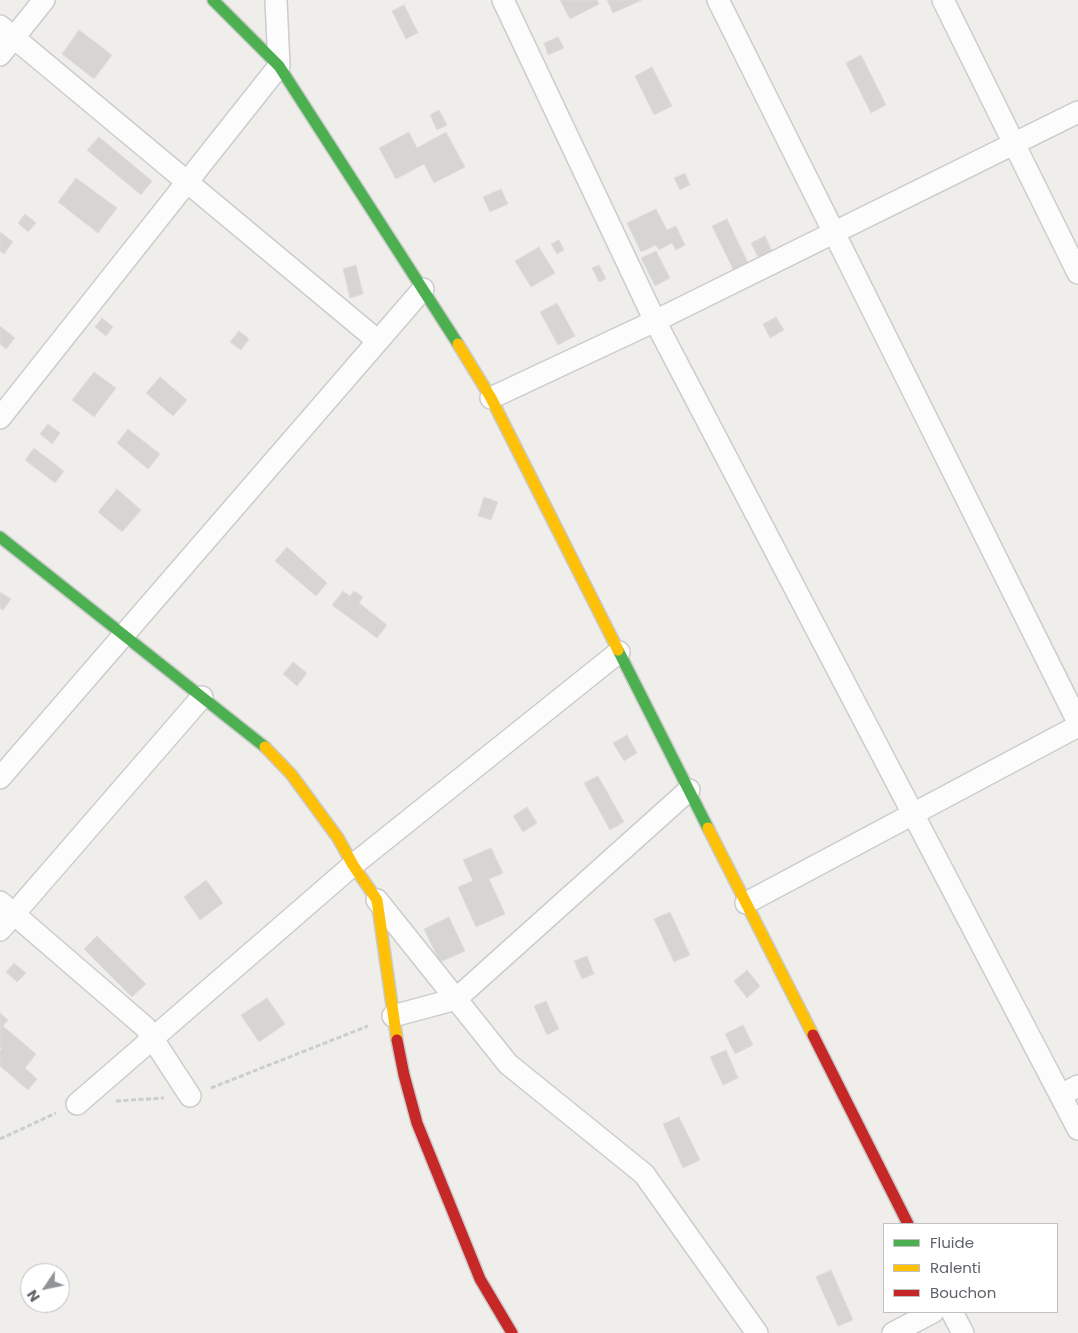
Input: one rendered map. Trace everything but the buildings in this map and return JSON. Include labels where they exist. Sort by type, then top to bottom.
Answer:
[{"type":"street","points":[[0,55],[7,32],[44,0]]},
{"type":"street","points":[[213,0],[280,66],[423,288],[491,398],[907,1223]]},
{"type":"street","points":[[0,418],[280,66],[276,0]]},
{"type":"street","points":[[504,0],[655,321],[913,814],[1069,1091],[1078,1128]]},
{"type":"street","points":[[718,0],[1078,722]]},
{"type":"street","points":[[943,0],[1078,273]]},
{"type":"street","points":[[7,32],[378,341]]},
{"type":"street","points":[[491,398],[834,234],[1078,112]]},
{"type":"street","points":[[0,778],[423,288]]},
{"type":"street","points":[[0,537],[262,744],[291,774],[338,838],[377,900],[508,1064],[644,1174],[757,1333]]},
{"type":"street","points":[[77,1104],[353,864],[619,652]]},
{"type":"street","points":[[0,930],[7,908],[202,697]]},
{"type":"street","points":[[746,903],[1078,726]]},
{"type":"street","points":[[393,1016],[456,999],[689,790]]},
{"type":"street","points":[[377,900],[393,1016],[404,1075],[417,1123],[480,1280],[512,1333]]},
{"type":"street","points":[[7,908],[145,1027],[190,1096]]},
{"type":"street","points":[[893,1333],[931,1313]]},
{"type":"street","points":[[953,1313],[963,1333]]},
{"type":"traffic: fast","points":[[213,0],[279,66],[458,344]]},
{"type":"traffic: fast","points":[[0,537],[265,747]]},
{"type":"traffic: fast","points":[[618,650],[708,828]]},
{"type":"traffic: slow","points":[[458,344],[491,398],[618,650]]},
{"type":"traffic: slow","points":[[265,747],[291,774],[338,838],[353,865],[377,900],[397,1040]]},
{"type":"traffic: slow","points":[[708,828],[813,1035]]},
{"type":"traffic: jam","points":[[813,1035],[907,1223]]},
{"type":"traffic: jam","points":[[397,1040],[417,1123],[480,1279],[512,1333]]}]
